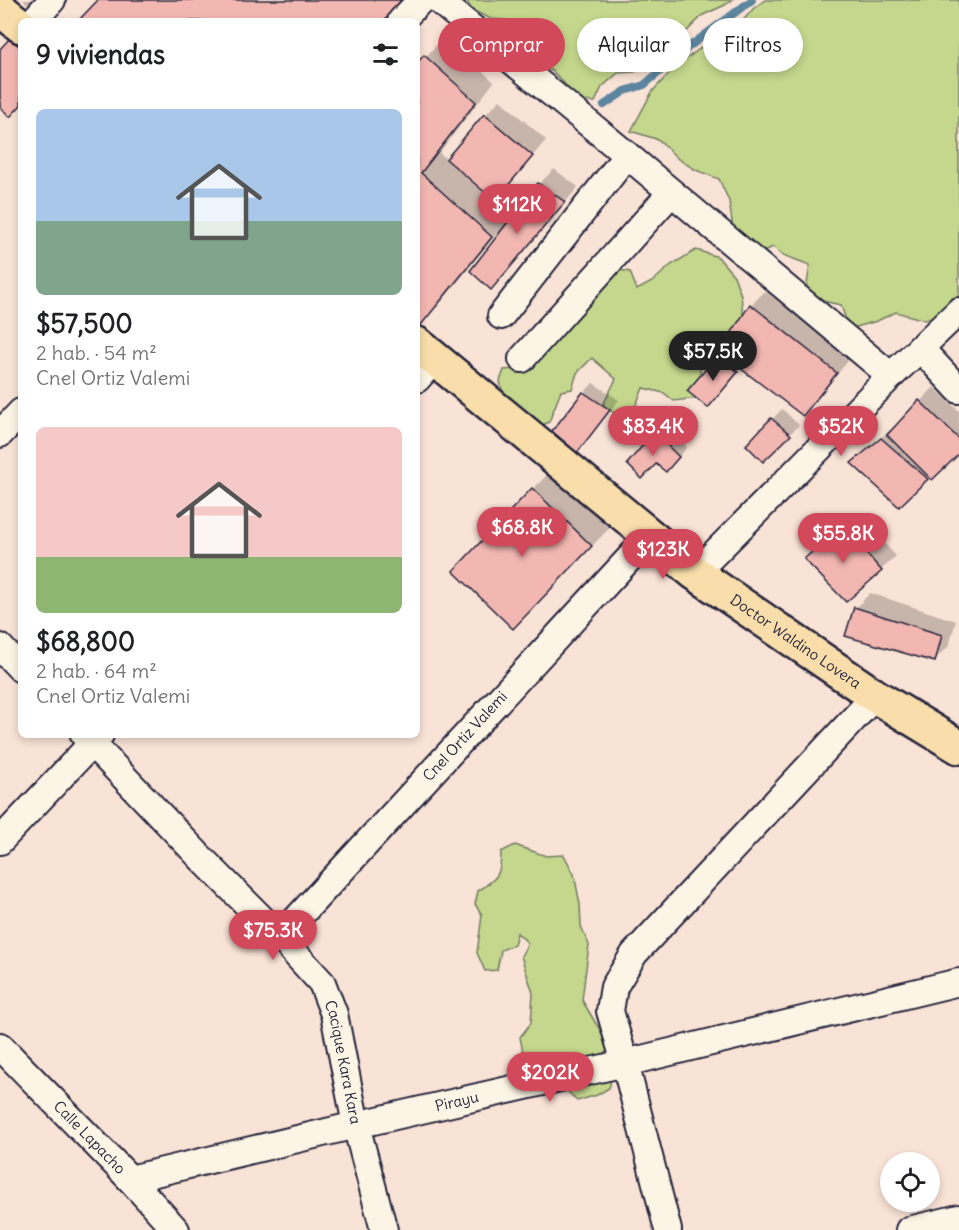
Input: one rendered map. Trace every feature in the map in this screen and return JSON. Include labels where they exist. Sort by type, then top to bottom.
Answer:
[{"type":"main road","name":"Doctor Waldino Lovera","points":[[423,360],[695,573],[875,696],[959,747]]},
{"type":"street","points":[[12,18],[52,0]]},
{"type":"street","points":[[404,18],[421,0]]},
{"type":"street","points":[[438,0],[891,376]]},
{"type":"street","points":[[501,316],[627,155]]},
{"type":"street","points":[[522,359],[671,193]]},
{"type":"street","points":[[695,573],[959,311]]},
{"type":"street","points":[[920,348],[959,390]]},
{"type":"street","points":[[0,434],[18,415]]},
{"type":"street","name":"Cnel Ortiz Valemi","points":[[280,937],[650,536]]},
{"type":"street","points":[[0,647],[18,666]]},
{"type":"street","points":[[668,1230],[610,1011],[614,987],[634,954],[875,696]]},
{"type":"street","points":[[0,841],[92,738]]},
{"type":"street","name":"Cacique Kara Kara","points":[[92,738],[202,859],[280,937],[322,983],[334,1014],[356,1125],[384,1230]]},
{"type":"street","name":"Pirayu","points":[[130,1179],[959,982]]},
{"type":"street","name":"Calle Lapacho","points":[[0,1046],[130,1179],[176,1230]]},
{"type":"street","points":[[909,1230],[959,1218]]},
{"type":"green space","points":[[466,0],[732,0],[703,15],[691,27],[691,18],[577,18],[577,72],[634,72],[618,73],[602,87],[595,102],[578,101],[553,72],[565,72],[565,18],[489,18],[472,10]]},
{"type":"green space","points":[[765,0],[959,0],[959,302],[925,320],[896,312],[877,321],[849,329],[841,305],[827,302],[806,290],[810,265],[783,255],[773,247],[759,254],[734,235],[729,201],[719,179],[696,170],[678,159],[659,140],[631,131],[652,92],[670,72],[691,72],[691,55],[703,46],[703,72],[803,72],[803,18],[745,18]]},
{"type":"green space","points":[[696,250],[718,257],[734,276],[741,295],[743,314],[740,330],[730,343],[704,360],[700,370],[701,391],[696,398],[674,401],[664,393],[643,388],[636,405],[617,415],[603,405],[616,379],[592,358],[577,373],[572,389],[561,391],[549,422],[535,429],[505,403],[500,381],[504,370],[529,368],[610,268],[630,272],[637,290]]},
{"type":"green space","points":[[515,845],[546,856],[564,855],[574,874],[580,904],[581,926],[589,945],[582,1000],[614,1051],[613,1072],[609,1088],[597,1095],[577,1101],[541,1061],[524,1057],[520,1037],[531,1023],[533,993],[521,956],[528,943],[517,933],[514,945],[501,950],[497,970],[485,971],[477,953],[482,915],[475,904],[478,891],[497,875],[501,852]]},
{"type":"building","points":[[98,0],[404,0],[387,18],[81,18]]},
{"type":"building","points":[[10,38],[18,45],[18,108],[10,117],[0,107],[0,49]]},
{"type":"building","points":[[424,55],[438,68],[438,72],[443,72],[476,102],[421,173],[492,237],[420,324],[420,60]]},
{"type":"building","points":[[484,114],[533,156],[495,201],[446,159]]},
{"type":"building","points":[[538,183],[565,202],[491,290],[470,271]]},
{"type":"building","points":[[750,304],[837,373],[803,416],[719,352]]},
{"type":"building","points":[[718,355],[738,372],[708,408],[687,391]]},
{"type":"building","points":[[583,392],[610,410],[577,453],[552,431]]},
{"type":"building","points":[[919,400],[959,439],[959,454],[932,480],[887,435]]},
{"type":"building","points":[[771,418],[791,435],[763,462],[746,445]]},
{"type":"building","points":[[654,432],[679,457],[666,472],[656,464],[642,479],[627,464]]},
{"type":"building","points":[[881,438],[928,479],[899,507],[851,463]]},
{"type":"building","points":[[532,488],[592,546],[513,629],[453,571]]},
{"type":"building","points":[[842,526],[882,571],[846,602],[804,559]]},
{"type":"building","points":[[854,607],[942,635],[935,662],[845,636]]},
{"type":"waterway","points":[[604,105],[625,91],[644,85],[690,46],[752,0]]}]
